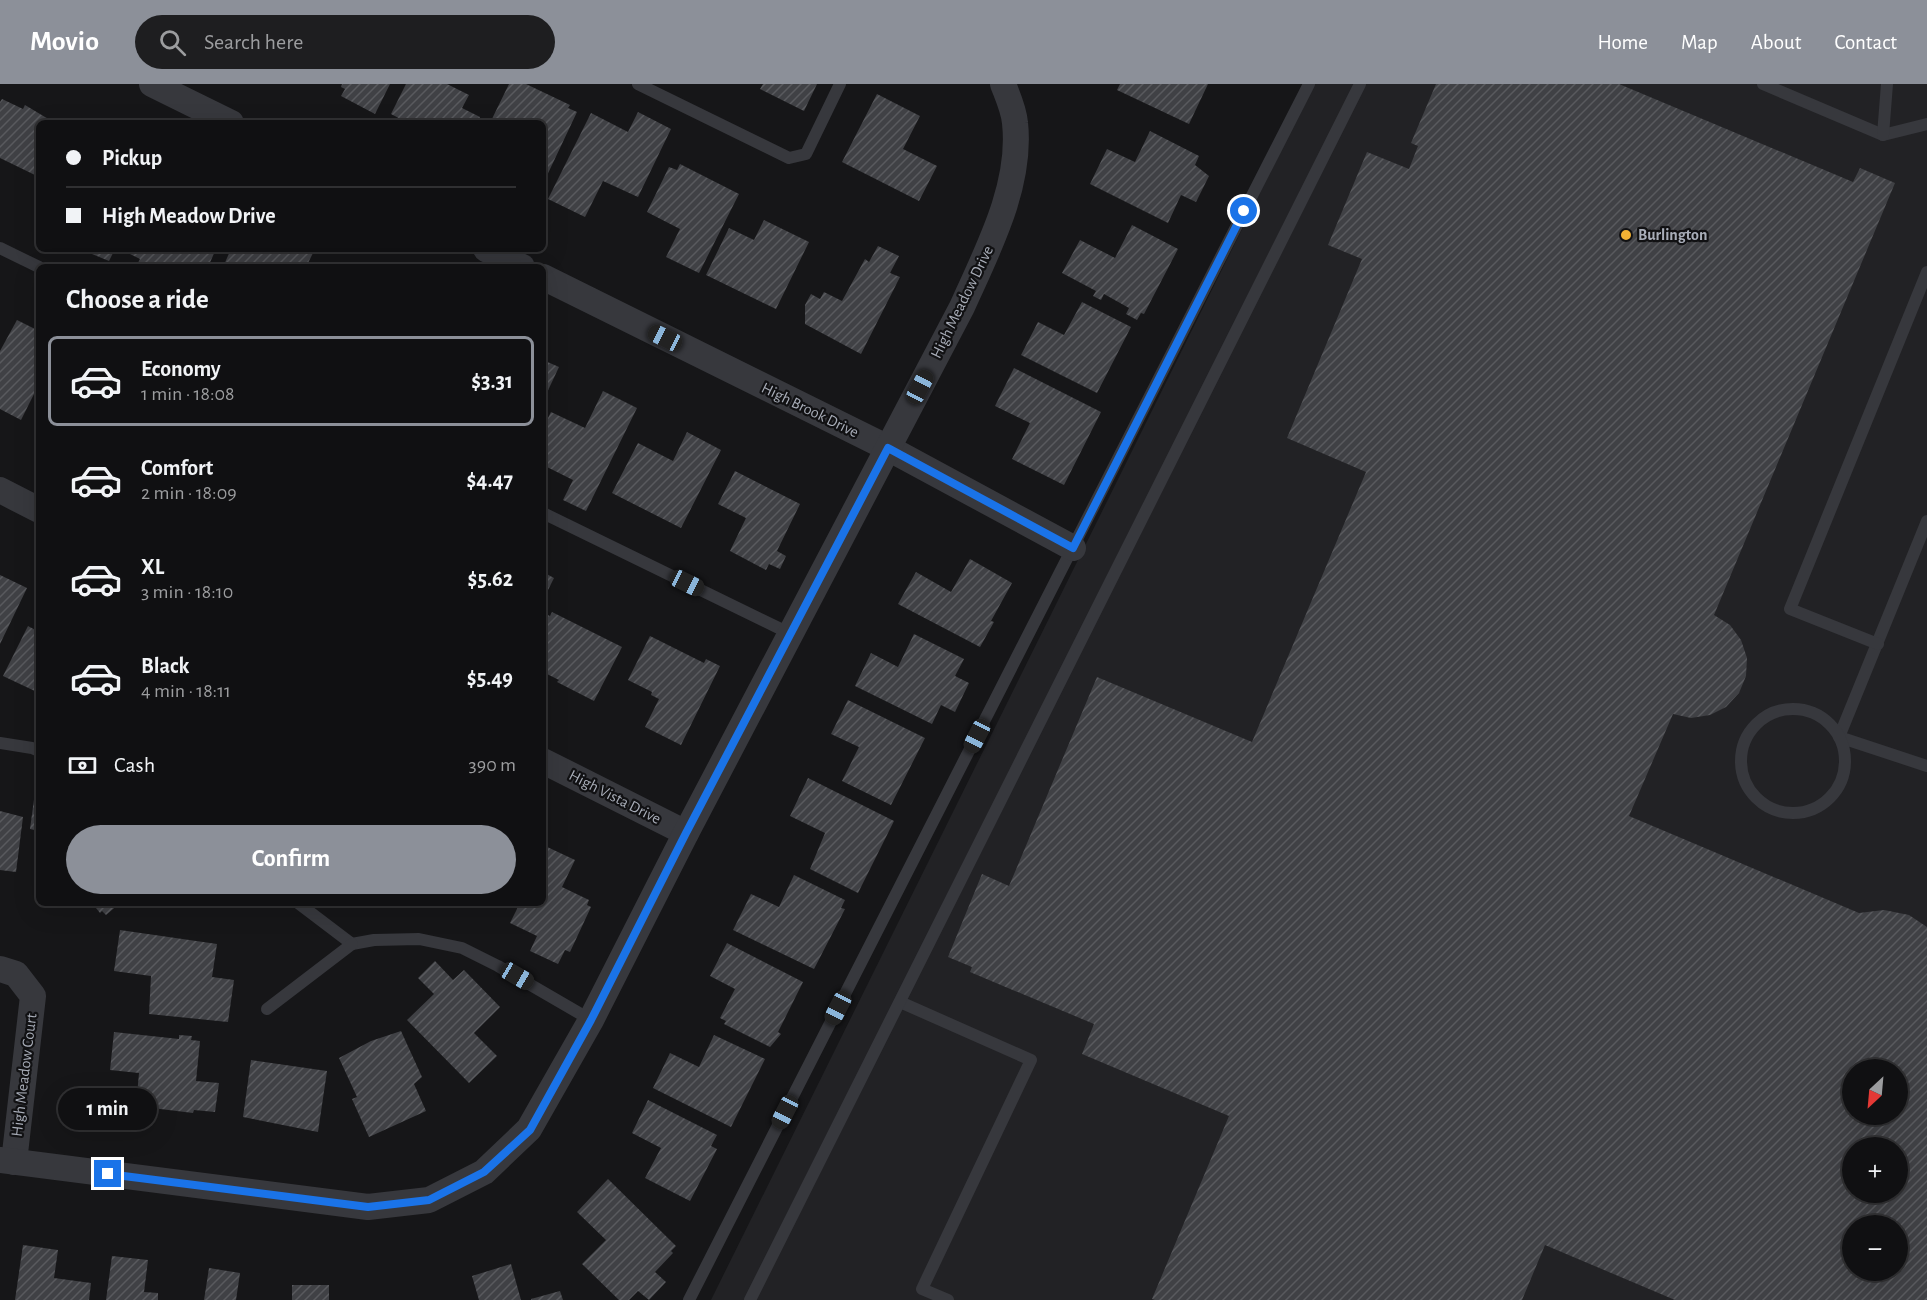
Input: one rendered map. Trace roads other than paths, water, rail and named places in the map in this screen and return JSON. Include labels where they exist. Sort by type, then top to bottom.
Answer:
[{"type":"street","points":[[152,84],[225,120]]},
{"type":"street","name":"High Meadow Drive","points":[[7,1161],[368,1207],[429,1200],[484,1172],[530,1130],[591,1020],[686,833],[962,307],[996,230],[1015,167],[1015,123],[1003,84]]},
{"type":"street","points":[[492,252],[516,264]]},
{"type":"street","name":"High Brook Drive","points":[[546,278],[888,448],[1073,548]]},
{"type":"street","points":[[0,490],[36,508]]},
{"type":"street","name":"High Vista Drive","points":[[546,763],[686,833]]},
{"type":"street","name":"High Meadow Court","points":[[0,969],[16,974],[33,996],[7,1161]]},
{"type":"lane","points":[[638,84],[789,158],[806,154],[840,84]]},
{"type":"lane","points":[[689,1300],[1308,84]]},
{"type":"lane","points":[[750,1300],[1360,84]]},
{"type":"lane","points":[[1763,84],[1883,135],[1927,124]]},
{"type":"lane","points":[[1883,135],[1887,84]]},
{"type":"lane","points":[[0,248],[36,266]]},
{"type":"lane","points":[[1878,644],[1790,609],[1927,272]]},
{"type":"lane","points":[[546,514],[791,634]]},
{"type":"lane","points":[[1927,521],[1839,737],[1845,754],[1844,771],[1838,787],[1826,800],[1811,810],[1794,813],[1777,810],[1761,802],[1750,790],[1742,774],[1740,757],[1744,741],[1753,727],[1766,716],[1782,709],[1799,709],[1815,714],[1829,724],[1839,737],[1927,766]]},
{"type":"lane","points":[[0,743],[36,750]]},
{"type":"lane","points":[[302,906],[352,944]]},
{"type":"lane","points":[[267,1009],[352,944],[374,940],[419,939],[462,948],[498,966],[591,1020]]},
{"type":"lane","points":[[900,1002],[1031,1060],[922,1289],[948,1300]]},
{"type":"place","name":"Burlington","points":[[1626,235]]}]
